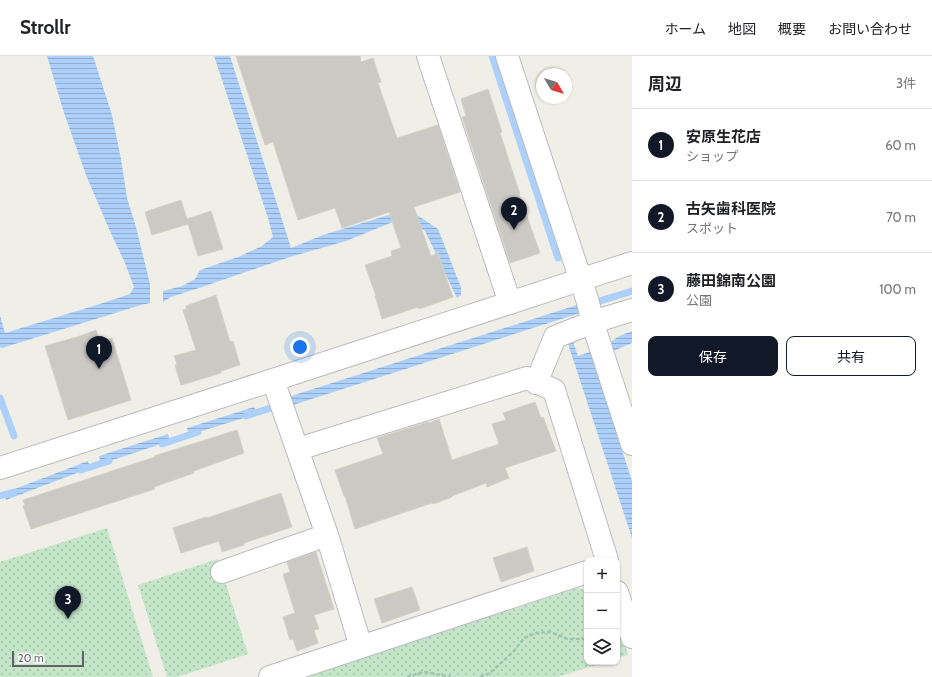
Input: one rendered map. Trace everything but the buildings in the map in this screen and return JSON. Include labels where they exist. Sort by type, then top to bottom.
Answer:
[{"type":"street","points":[[428,56],[510,303]]},
{"type":"street","points":[[507,56],[588,303],[632,444]]},
{"type":"street","points":[[536,382],[555,337],[588,303],[632,263]]},
{"type":"street","points":[[0,468],[278,396],[510,303],[588,303],[632,310]]},
{"type":"street","points":[[298,450],[527,378],[554,390],[606,557]]},
{"type":"street","points":[[278,396],[327,535],[362,647]]},
{"type":"street","points":[[222,572],[327,535]]},
{"type":"street","points":[[270,677],[584,573]]},
{"type":"street","points":[[617,593],[632,637]]},
{"type":"path","points":[[480,677],[490,673],[514,651],[524,638],[536,633],[551,632],[567,638],[584,640]]},
{"type":"path","points":[[407,677],[425,672],[451,677]]},
{"type":"green space","points":[[107,528],[153,677],[0,677],[0,562]]},
{"type":"green space","points":[[218,559],[248,654],[177,677],[167,677],[138,585]]},
{"type":"green space","points":[[578,588],[584,590],[584,665],[596,665],[558,677],[306,677]]},
{"type":"green space","points":[[620,630],[628,655],[620,657]]},
{"type":"water","points":[[47,56],[93,56],[112,115],[127,198],[136,227],[150,284],[150,303],[2,348],[0,347],[0,315],[5,333],[130,294],[134,287],[86,175],[64,113]]},
{"type":"water","points":[[214,56],[230,56],[291,248],[323,235],[408,209],[438,229],[461,287],[461,295],[457,298],[425,231],[411,219],[393,222],[346,241],[290,257],[171,297],[163,302],[163,291],[182,286],[195,279],[200,270],[238,257],[262,246],[273,237]]},
{"type":"water","points":[[577,305],[580,313],[290,406],[288,397]]},
{"type":"water","points":[[632,331],[632,343],[611,352],[609,345],[614,340],[619,336]]},
{"type":"water","points":[[573,342],[578,356],[592,351],[595,359],[593,361],[632,481],[632,538],[568,344]]},
{"type":"water","points":[[254,407],[257,413],[189,435],[187,428]]},
{"type":"water","points":[[168,434],[170,441],[101,464],[99,456]]},
{"type":"water","points":[[88,461],[90,468],[6,500],[4,493]]},
{"type":"waterway","points":[[492,56],[558,258]]},
{"type":"waterway","points":[[590,304],[632,291]]},
{"type":"waterway","points":[[0,398],[14,436]]},
{"type":"waterway","points":[[246,416],[280,405]]},
{"type":"waterway","points":[[162,444],[198,432]]},
{"type":"waterway","points":[[81,470],[109,461]]},
{"type":"waterway","points":[[0,496],[14,492]]},
{"type":"place","name":"古矢歯科医院","points":[[514,230]]},
{"type":"place","name":"安原生花店","points":[[99,369]]},
{"type":"place","name":"藤田錦南公園","points":[[68,619]]}]
